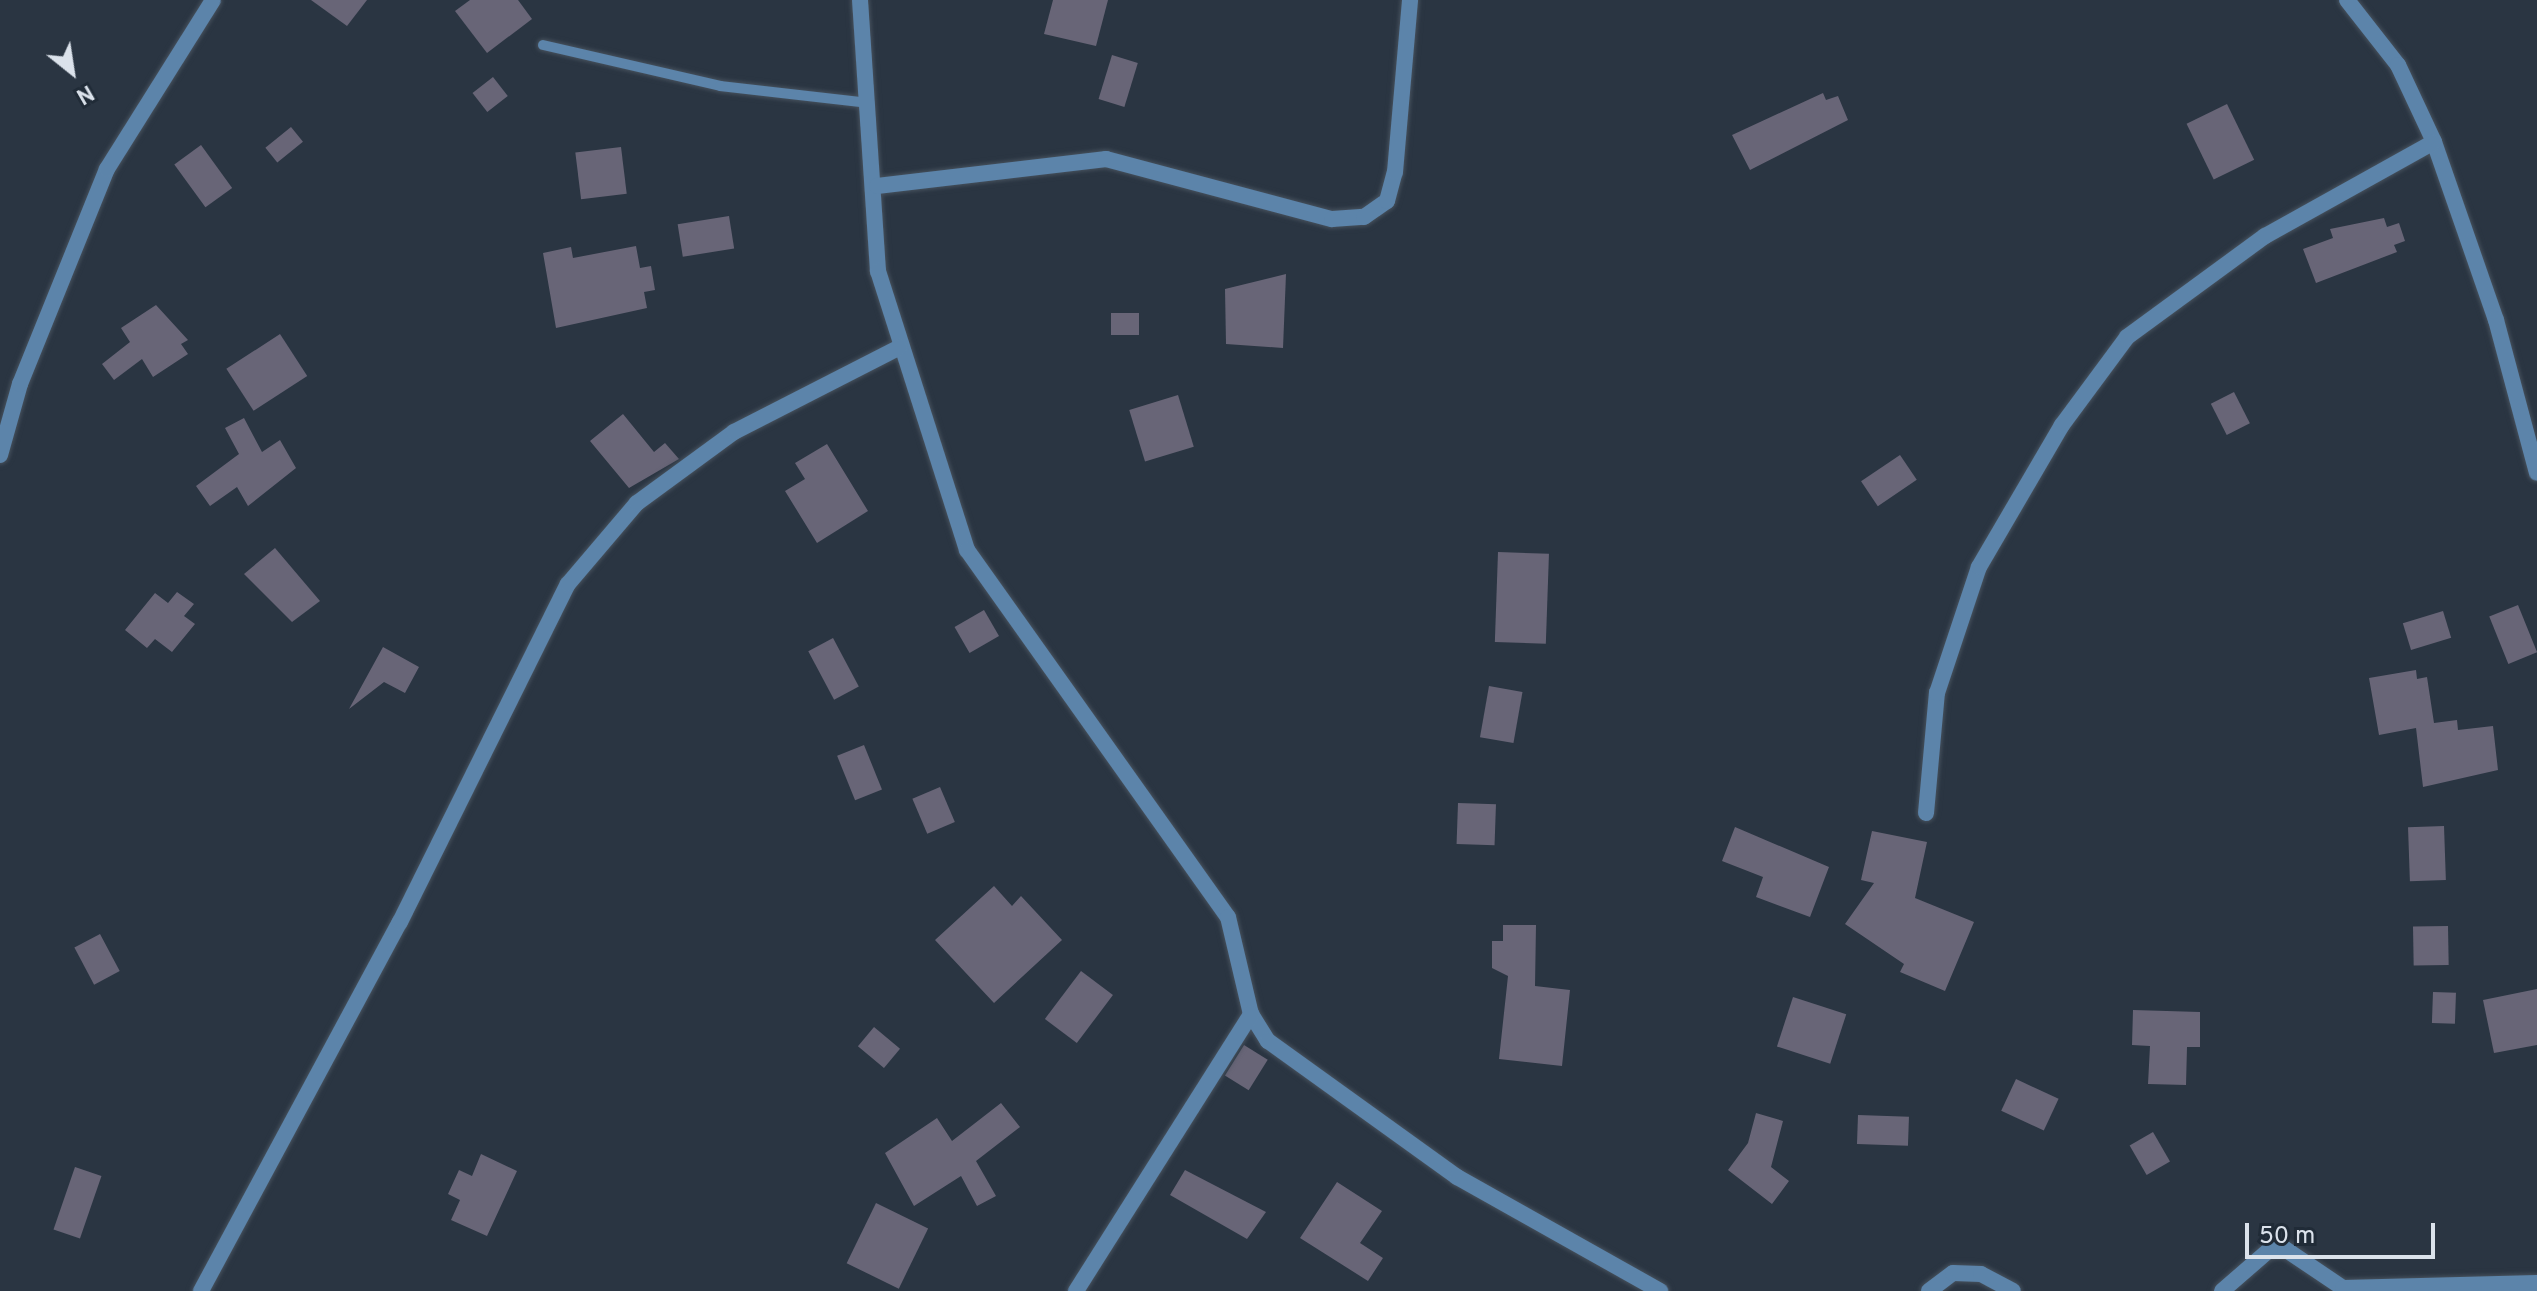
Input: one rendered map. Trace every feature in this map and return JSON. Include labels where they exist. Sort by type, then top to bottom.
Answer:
[{"type":"street","points":[[0,455],[20,384],[107,169],[213,0]]},
{"type":"street","points":[[860,0],[877,186],[878,271],[967,550],[1228,917],[1251,1014],[1268,1041],[1457,1177],[1660,1291]]},
{"type":"street","points":[[877,186],[1106,159],[1332,219],[1364,217],[1387,201],[1395,172],[1410,0]]},
{"type":"street","points":[[2347,0],[2398,65],[2434,142],[2496,320],[2537,473]]},
{"type":"street","points":[[1926,813],[1937,693],[1979,567],[2062,425],[2127,337],[2265,236],[2434,142]]},
{"type":"street","points":[[201,1291],[400,922],[568,584],[637,503],[734,432],[900,347]]},
{"type":"street","points":[[1076,1291],[1251,1014]]},
{"type":"street","points":[[2222,1291],[2268,1251],[2285,1249],[2343,1288],[2537,1283]]},
{"type":"street","points":[[1929,1291],[1953,1273],[1981,1274],[2013,1291]]},
{"type":"lane","points":[[543,45],[720,86],[869,103]]},
{"type":"building","points":[[311,0],[367,0],[347,26]]},
{"type":"building","points":[[470,0],[518,0],[532,19],[487,53],[455,11]]},
{"type":"building","points":[[1053,0],[1108,0],[1096,46],[1044,34]]},
{"type":"building","points":[[1112,55],[1138,63],[1124,107],[1099,99]]},
{"type":"building","points":[[493,77],[508,96],[487,112],[473,93]]},
{"type":"building","points":[[1823,93],[1826,100],[1838,96],[1848,120],[1750,170],[1732,135]]},
{"type":"building","points":[[2227,104],[2254,160],[2214,179],[2187,124]]},
{"type":"building","points":[[291,127],[303,142],[277,163],[265,148]]},
{"type":"building","points":[[201,145],[232,188],[205,207],[174,164]]},
{"type":"building","points":[[621,147],[627,194],[581,199],[575,153]]},
{"type":"building","points":[[729,216],[734,249],[683,257],[678,224]]},
{"type":"building","points":[[2384,218],[2387,227],[2399,223],[2405,241],[2394,245],[2397,252],[2316,283],[2303,249],[2333,238],[2330,229]]},
{"type":"building","points":[[636,246],[640,268],[651,266],[655,290],[644,292],[647,308],[556,328],[543,253],[571,247],[573,258]]},
{"type":"building","points":[[1286,274],[1283,348],[1226,344],[1225,289]]},
{"type":"building","points":[[156,305],[188,340],[181,344],[188,354],[153,377],[142,359],[114,380],[102,364],[130,342],[121,328]]},
{"type":"building","points":[[1111,313],[1139,313],[1139,335],[1111,335]]},
{"type":"building","points":[[280,334],[307,376],[254,411],[226,369]]},
{"type":"building","points":[[2234,392],[2250,423],[2227,435],[2211,404]]},
{"type":"building","points":[[1178,395],[1194,447],[1145,462],[1129,410]]},
{"type":"building","points":[[623,414],[654,452],[665,443],[679,459],[629,488],[590,441]]},
{"type":"building","points":[[244,418],[262,452],[280,440],[296,468],[248,506],[237,487],[210,506],[196,486],[239,454],[225,428]]},
{"type":"building","points":[[827,444],[868,511],[817,543],[785,491],[805,479],[795,463]]},
{"type":"building","points":[[1900,455],[1917,480],[1878,506],[1861,481]]},
{"type":"building","points":[[275,548],[320,601],[292,622],[244,574]]},
{"type":"building","points":[[1498,552],[1549,554],[1546,644],[1495,642]]},
{"type":"building","points":[[177,592],[194,604],[184,616],[195,624],[172,652],[155,639],[147,648],[125,630],[155,593],[168,603]]},
{"type":"building","points":[[2518,605],[2537,652],[2508,664],[2489,617]]},
{"type":"building","points":[[984,610],[999,636],[970,653],[955,627]]},
{"type":"building","points":[[2443,611],[2451,638],[2411,650],[2403,623]]},
{"type":"building","points":[[833,638],[859,687],[834,700],[808,651]]},
{"type":"building","points":[[383,647],[419,667],[405,693],[384,682],[349,709]]},
{"type":"building","points":[[2416,670],[2417,679],[2427,677],[2434,723],[2457,720],[2458,730],[2493,726],[2498,770],[2423,787],[2416,728],[2379,735],[2369,678]]},
{"type":"building","points":[[1489,686],[1522,692],[1513,743],[1480,737]]},
{"type":"building","points":[[864,745],[882,790],[855,800],[837,756]]},
{"type":"building","points":[[940,787],[955,822],[927,834],[912,799]]},
{"type":"building","points":[[1458,803],[1496,804],[1495,845],[1457,844]]},
{"type":"building","points":[[2444,826],[2446,880],[2410,881],[2408,827]]},
{"type":"building","points":[[1735,827],[1829,867],[1810,917],[1756,897],[1763,877],[1722,861]]},
{"type":"building","points":[[1872,831],[1927,842],[1915,898],[1974,922],[1945,991],[1900,972],[1904,964],[1845,924],[1874,883],[1861,880]]},
{"type":"building","points":[[994,886],[1012,906],[1021,896],[1062,940],[994,1003],[935,940]]},
{"type":"building","points":[[1503,925],[1536,925],[1535,986],[1570,990],[1562,1066],[1499,1059],[1508,976],[1492,968],[1492,941],[1503,941]]},
{"type":"building","points":[[2448,926],[2449,965],[2414,966],[2413,927]]},
{"type":"building","points":[[100,934],[120,971],[94,985],[74,948]]},
{"type":"building","points":[[1081,971],[1113,995],[1077,1043],[1045,1019]]},
{"type":"building","points":[[2537,989],[2537,1045],[2494,1053],[2483,1000]]},
{"type":"building","points":[[2433,992],[2456,993],[2455,1024],[2432,1023]]},
{"type":"building","points":[[1793,997],[1846,1014],[1830,1064],[1777,1046]]},
{"type":"building","points":[[2133,1010],[2200,1012],[2200,1047],[2187,1047],[2186,1085],[2148,1084],[2150,1046],[2132,1045]]},
{"type":"building","points":[[874,1027],[900,1049],[884,1068],[858,1046]]},
{"type":"building","points":[[1244,1045],[1268,1060],[1249,1090],[1225,1076]]},
{"type":"building","points":[[2016,1079],[2059,1099],[2044,1131],[2001,1111]]},
{"type":"building","points":[[1001,1103],[1020,1127],[976,1161],[996,1196],[977,1206],[961,1176],[914,1206],[885,1153],[937,1118],[952,1141]]},
{"type":"building","points":[[1756,1113],[1783,1121],[1771,1167],[1789,1181],[1772,1204],[1728,1170],[1748,1143]]},
{"type":"building","points":[[1858,1115],[1909,1117],[1908,1146],[1857,1144]]},
{"type":"building","points":[[2153,1132],[2170,1161],[2147,1175],[2130,1146]]},
{"type":"building","points":[[481,1154],[517,1171],[487,1236],[451,1220],[460,1200],[448,1194],[459,1170],[472,1176]]},
{"type":"building","points":[[75,1167],[101,1176],[80,1239],[54,1229]]},
{"type":"building","points":[[1185,1170],[1266,1212],[1247,1239],[1170,1195]]},
{"type":"building","points":[[1337,1182],[1382,1211],[1360,1243],[1383,1258],[1368,1281],[1300,1238]]},
{"type":"building","points":[[876,1203],[928,1228],[899,1289],[847,1263]]}]
